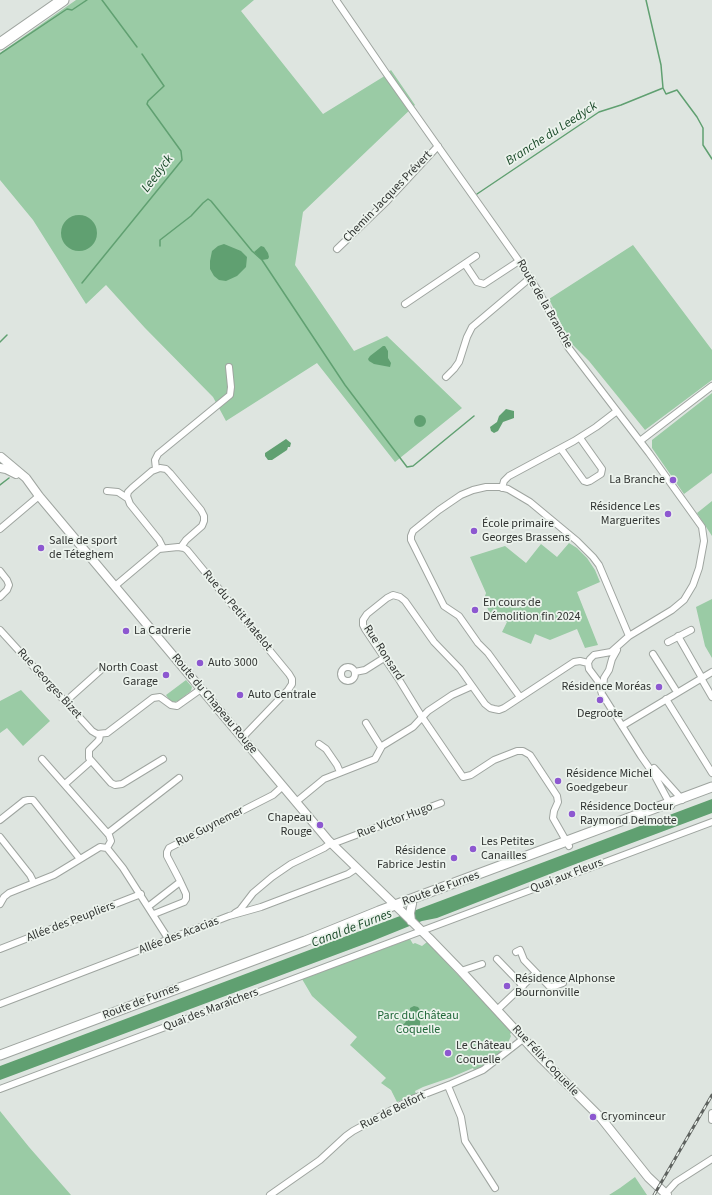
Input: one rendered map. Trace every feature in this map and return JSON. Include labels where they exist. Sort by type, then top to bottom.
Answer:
[{"type":"highway","points":[[0,35],[50,0]]},
{"type":"highway","points":[[0,44],[63,0]]},
{"type":"main road","name":"Route de Furnes","points":[[305,941],[403,908],[671,805],[712,787]]},
{"type":"main road","name":"Route de Furnes","points":[[682,800],[712,790]]},
{"type":"main road","name":"Route de Furnes","points":[[0,1055],[305,941],[379,911],[403,908],[568,844]]},
{"type":"street","name":"Route de la Branche","points":[[336,0],[356,28],[367,49],[379,63],[519,261],[530,278],[568,348],[640,441],[700,524],[704,533],[703,545],[696,578],[692,588],[685,598],[672,610],[627,637]]},
{"type":"street","name":"Chemin Jacques Prévert","points":[[337,250],[387,201],[438,146]]},
{"type":"street","points":[[405,304],[476,256]]},
{"type":"street","points":[[464,264],[477,282],[484,284],[519,261]]},
{"type":"street","points":[[446,376],[459,362],[468,334],[474,325],[530,278]]},
{"type":"street","points":[[156,469],[156,456],[230,395],[231,387],[229,367]]},
{"type":"street","points":[[640,441],[712,386]]},
{"type":"street","points":[[502,488],[504,481],[509,476],[580,438],[617,411]]},
{"type":"street","points":[[561,449],[584,481],[590,482],[600,474],[602,470],[580,438]]},
{"type":"street","name":"Route du Chapeau Rouge","points":[[0,457],[24,476],[39,496],[334,846],[379,889],[403,908],[412,921]]},
{"type":"street","name":"Route du Chapeau Rouge","points":[[0,468],[13,472],[39,496]]},
{"type":"street","points":[[115,586],[156,551],[163,548],[181,547],[186,540],[203,524],[204,520],[204,514],[169,471],[162,468],[151,472],[129,490],[127,498]]},
{"type":"street","points":[[520,697],[488,653],[477,642],[459,616],[447,609],[443,604],[412,544],[411,536],[413,531],[458,497],[480,488],[502,488],[514,492],[530,502],[577,540],[593,557],[602,570],[627,637]]},
{"type":"street","points":[[107,491],[118,492],[127,498],[160,540],[163,548]]},
{"type":"street","points":[[0,529],[39,496]]},
{"type":"street","name":"Rue du Petit Matelot","points":[[181,547],[186,549],[292,679],[292,684],[288,690],[242,738]]},
{"type":"street","points":[[0,571],[9,584],[7,590],[0,597]]},
{"type":"street","name":"Rue Ronsard","points":[[468,680],[428,634],[404,599],[396,595],[387,598],[367,614],[362,622],[363,627],[463,777],[471,775],[492,761],[517,751],[523,751],[529,754],[558,796],[558,802],[553,818],[568,844]]},
{"type":"street","name":"Rue Georges Bizet","points":[[0,630],[92,732],[100,735]]},
{"type":"street","points":[[668,642],[691,630]]},
{"type":"street","points":[[678,636],[712,697]]},
{"type":"street","points":[[627,637],[611,652],[602,655],[594,655],[588,663],[589,669],[598,681],[600,690],[655,776],[671,805]]},
{"type":"street","points":[[605,698],[603,682],[606,672],[614,655],[627,637]]},
{"type":"street","points":[[653,654],[678,692]]},
{"type":"street","points":[[602,655],[608,659],[610,666]]},
{"type":"street","points":[[355,672],[365,670],[384,658]]},
{"type":"street","points":[[296,802],[323,780],[375,759],[381,747],[413,727],[422,717],[452,695],[468,680],[486,705],[494,710],[503,708],[574,662],[580,661],[588,663]]},
{"type":"street","points":[[65,702],[104,668]]},
{"type":"street","points":[[593,674],[600,676],[606,672]]},
{"type":"street","points":[[622,726],[712,672]]},
{"type":"street","points":[[452,695],[472,686]]},
{"type":"street","points":[[163,759],[118,786],[111,783],[91,761],[89,750],[99,740],[100,735],[107,733],[152,698],[160,698],[171,705],[177,706],[201,689]]},
{"type":"street","points":[[666,699],[712,773]]},
{"type":"street","points":[[366,723],[381,747]]},
{"type":"street","points":[[319,744],[326,749],[340,772]]},
{"type":"street","points":[[638,751],[682,800]]},
{"type":"street","points":[[42,759],[108,833],[111,840],[107,848]]},
{"type":"street","points":[[65,784],[91,761]]},
{"type":"street","points":[[108,833],[179,778]]},
{"type":"street","name":"Rue Guynemer","points":[[154,914],[186,900],[186,895],[167,856],[170,848],[273,795],[283,786]]},
{"type":"street","points":[[0,820],[24,801],[33,800],[80,859]]},
{"type":"street","name":"Rue Victor Hugo","points":[[229,916],[238,911],[263,884],[282,870],[304,857],[441,803]]},
{"type":"street","name":"Quai aux Fleurs","points":[[420,930],[712,822]]},
{"type":"street","points":[[0,837],[30,874],[34,883]]},
{"type":"street","points":[[0,894],[16,890],[57,873],[103,846],[107,848],[121,865],[149,906],[169,940]]},
{"type":"street","name":"Allée des Acacias","points":[[0,1004],[229,916],[348,874],[357,868]]},
{"type":"street","points":[[149,906],[180,882]]},
{"type":"street","points":[[379,889],[382,900],[382,906],[379,911]]},
{"type":"street","points":[[0,904],[6,896],[16,890]]},
{"type":"street","name":"Allée des Peupliers","points":[[0,949],[141,894]]},
{"type":"street","points":[[246,902],[246,907],[249,910]]},
{"type":"street","name":"Rue Félix Coquelle","points":[[412,921],[602,1120],[648,1177],[667,1194]]},
{"type":"street","name":"Quai des Maraîchers","points":[[0,1089],[420,930]]},
{"type":"street","points":[[518,951],[524,960],[550,987],[563,983]]},
{"type":"street","points":[[497,959],[522,986]]},
{"type":"street","points":[[461,971],[482,964]]},
{"type":"street","points":[[497,1010],[536,973]]},
{"type":"street","name":"Rue de Belfort","points":[[270,1195],[320,1160],[353,1131],[410,1100],[448,1086],[485,1069],[524,1039]]},
{"type":"street","points":[[448,1086],[461,1117],[465,1141],[495,1188]]},
{"type":"street","points":[[712,1113],[712,1120]]},
{"type":"street","points":[[667,1194],[676,1182],[712,1159]]},
{"type":"green space","points":[[76,0],[254,0],[241,11],[323,114],[383,77],[391,70],[415,105],[303,212],[295,265],[354,351],[387,336],[462,408],[395,462],[317,363],[226,421],[213,397],[145,328],[106,285],[86,304],[33,220],[0,180],[0,53]]},
{"type":"green space","points":[[633,245],[712,350],[712,380],[645,430],[589,361],[570,342],[549,299]]},
{"type":"green space","points":[[712,393],[712,473],[684,494],[652,448],[652,440]]},
{"type":"green space","points":[[712,501],[712,536],[697,513]]},
{"type":"green space","points":[[569,543],[577,548],[587,558],[595,570],[600,582],[577,592],[598,645],[585,648],[577,629],[550,640],[535,634],[531,644],[502,632],[507,622],[490,615],[484,599],[486,593],[470,557],[505,546],[526,563],[541,544],[557,557]]},
{"type":"green space","points":[[712,599],[712,658],[705,646],[696,607]]},
{"type":"green space","points":[[186,680],[192,687],[191,691],[178,701],[170,701],[166,695]]},
{"type":"green space","points":[[21,690],[50,721],[23,746],[7,728],[0,733],[0,701]]},
{"type":"green space","name":"Parc du Château Coquelle","points":[[410,939],[413,944],[415,943],[422,946],[427,942],[512,1032],[508,1043],[510,1045],[483,1066],[474,1070],[473,1068],[423,1087],[415,1091],[416,1094],[397,1102],[391,1090],[381,1083],[386,1078],[350,1045],[357,1037],[312,996],[302,979]]},
{"type":"green space","points":[[0,1111],[29,1147],[71,1195],[0,1195]]},
{"type":"green space","points":[[635,1177],[647,1195],[609,1195],[620,1188]]},
{"type":"shaded area","points":[[83,215],[92,220],[96,226],[96,240],[92,246],[83,251],[75,251],[66,246],[62,240],[61,229],[66,220],[72,216]]},
{"type":"shaded area","points":[[224,244],[241,251],[247,257],[246,267],[237,276],[226,281],[219,280],[214,276],[210,269],[212,251],[218,246]]},
{"type":"shaded area","points":[[261,246],[264,247],[268,253],[268,259],[262,260],[254,252]]},
{"type":"shaded area","points":[[383,346],[385,346],[388,351],[388,358],[391,363],[390,367],[374,364],[368,359]]},
{"type":"shaded area","points":[[506,409],[514,411],[514,418],[503,422],[498,431],[494,433],[491,431],[490,427],[497,422],[499,416]]},
{"type":"shaded area","points":[[420,415],[424,417],[426,421],[424,425],[420,427],[416,425],[414,421],[416,417]]},
{"type":"shaded area","points":[[286,439],[291,443],[290,447],[272,460],[268,460],[265,453]]},
{"type":"shaded area","points":[[712,799],[712,813],[437,918],[422,921],[370,942],[0,1080],[0,1066]]},
{"type":"shaded area","points":[[414,1006],[418,1007],[421,1011],[420,1025],[416,1031],[408,1034],[401,1029],[402,1025],[407,1019],[402,1015],[403,1013],[411,1017],[410,1008]]},
{"type":"waterway","points":[[0,54],[67,9],[72,10],[87,0]]},
{"type":"waterway","name":"Leedyck","points":[[102,0],[137,47]]},
{"type":"waterway","name":"Branche du Leedyck","points":[[477,194],[599,112],[663,88],[661,65],[646,0]]},
{"type":"waterway","name":"Leedyck","points":[[82,283],[182,160],[181,151],[147,104],[148,101],[164,86],[142,54]]},
{"type":"waterway","name":"Branche du Leedyck","points":[[663,88],[666,94],[677,90],[697,117],[703,128],[703,145],[712,159]]},
{"type":"waterway","points":[[160,246],[160,240],[191,216],[208,199],[211,201],[252,251],[262,260],[345,385],[407,467],[413,466],[474,416]]},
{"type":"waterway","points":[[0,342],[7,335]]},
{"type":"waterway","points":[[0,485],[9,478]]},
{"type":"railway","points":[[654,1195],[712,1095]]},
{"type":"place","name":"La Branche","points":[[673,480]]},
{"type":"place","name":"Résidence Les Marguerites","points":[[668,514]]},
{"type":"place","name":"École primaire Georges Brassens","points":[[474,531]]},
{"type":"place","name":"Salle de sport de Téteghem","points":[[41,548]]},
{"type":"place","name":"En cours de Démolition fin 2024","points":[[475,610]]},
{"type":"place","name":"La Cadrerie","points":[[126,631]]},
{"type":"place","name":"Auto 3000","points":[[200,663]]},
{"type":"place","name":"North Coast Garage","points":[[166,675]]},
{"type":"place","name":"Résidence Moréas","points":[[659,687]]},
{"type":"place","name":"Auto Centrale","points":[[240,695]]},
{"type":"place","name":"Degroote","points":[[600,700]]},
{"type":"place","name":"Résidence Michel Goedgebeur","points":[[558,781]]},
{"type":"place","name":"Résidence Docteur Raymond Delmotte","points":[[572,814]]},
{"type":"place","name":"Chapeau Rouge","points":[[320,825]]},
{"type":"place","name":"Les Petites Canailles","points":[[473,849]]},
{"type":"place","name":"Résidence Fabrice Jestin","points":[[454,858]]},
{"type":"place","name":"Résidence Alphonse Bournonville","points":[[507,986]]},
{"type":"place","name":"Le Château Coquelle","points":[[448,1053]]},
{"type":"place","name":"Cryominceur","points":[[593,1117]]},
{"type":"water label","name":"Canal de Furnes","points":[[352,929]]}]
